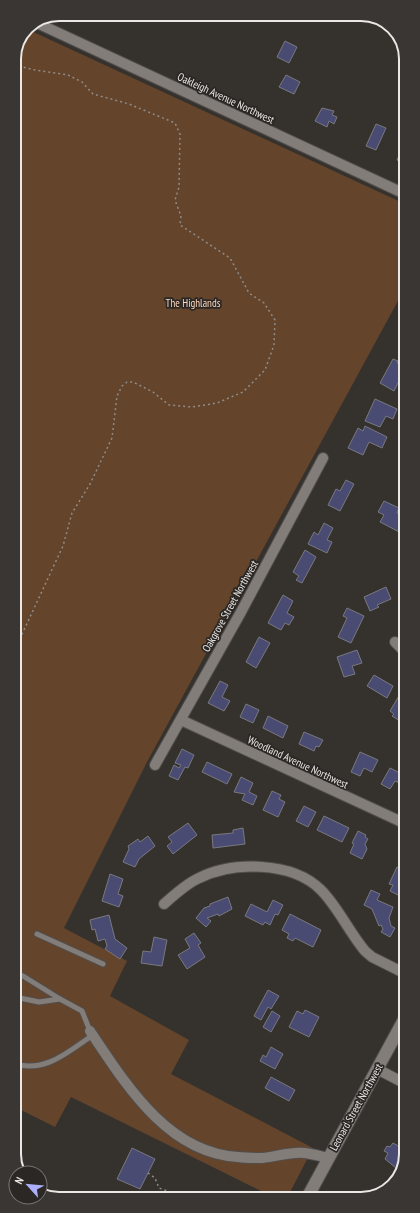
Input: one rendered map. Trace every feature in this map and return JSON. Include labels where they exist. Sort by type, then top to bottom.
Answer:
[{"type":"main road","name":"Leonard Street Northwest","points":[[310,1192],[399,1029]]},
{"type":"street","name":"Oakleigh Avenue Northwest","points":[[42,25],[399,191]]},
{"type":"street","name":"Oakgrove Street Northwest","points":[[155,764],[241,612],[323,458]]},
{"type":"street","points":[[395,642],[399,646]]},
{"type":"street","name":"Woodland Avenue Northwest","points":[[181,720],[399,821]]},
{"type":"street","points":[[164,904],[188,884],[207,875],[254,866],[278,868],[302,876],[320,889],[365,951],[372,957],[399,970]]},
{"type":"street","points":[[92,1033],[124,1082],[146,1108],[163,1124],[188,1142],[211,1153],[236,1157],[262,1158],[303,1152],[328,1158]]},
{"type":"street","points":[[377,1069],[399,1080]]},
{"type":"lane","points":[[37,934],[103,964]]},
{"type":"lane","points":[[21,1066],[41,1066],[57,1059],[92,1033],[82,1012],[23,976]]},
{"type":"lane","points":[[21,998],[39,1002],[60,999]]},
{"type":"path","points":[[21,67],[68,75],[82,82],[93,94],[129,104],[175,123],[180,134],[179,187],[175,200],[181,216],[180,225],[230,258],[249,293],[264,303],[275,320],[274,345],[265,370],[243,392],[217,403],[192,407],[169,405],[152,392],[133,382],[127,382],[122,386],[116,396],[112,438],[90,484],[72,513],[63,546],[21,636]]},
{"type":"path","points":[[148,1173],[154,1178],[159,1188],[166,1192]]},
{"type":"path","points":[[158,1192],[163,1191]]},
{"type":"green space","name":"The Highlands","points":[[33,32],[399,201],[399,299],[147,762],[64,928],[127,961],[110,996],[189,1040],[171,1074],[313,1148],[290,1192],[263,1192],[71,1097],[55,1127],[21,1110],[21,59],[24,44]]},
{"type":"building","points":[[285,41],[297,47],[289,63],[277,57]]},
{"type":"building","points":[[286,75],[300,82],[294,94],[279,87]]},
{"type":"building","points":[[322,108],[334,111],[332,115],[337,117],[334,124],[329,121],[327,127],[315,121]]},
{"type":"building","points":[[376,124],[386,128],[376,150],[366,146]]},
{"type":"building","points":[[393,359],[398,361],[399,381],[394,391],[380,383]]},
{"type":"building","points":[[375,399],[397,409],[393,419],[386,416],[380,427],[365,421]]},
{"type":"building","points":[[365,426],[387,437],[382,448],[369,442],[363,455],[348,448],[358,428],[363,431]]},
{"type":"building","points":[[346,480],[354,484],[340,511],[328,505],[336,489],[340,491]]},
{"type":"building","points":[[384,501],[399,508],[397,513],[399,514],[399,532],[380,522],[384,515],[378,512]]},
{"type":"building","points":[[324,523],[333,528],[327,540],[332,542],[327,553],[308,544],[314,532],[318,535]]},
{"type":"building","points":[[305,550],[316,557],[302,583],[296,580],[299,576],[293,572]]},
{"type":"building","points":[[386,587],[391,599],[377,605],[379,607],[370,611],[364,597]]},
{"type":"building","points":[[283,595],[293,601],[287,613],[294,617],[289,625],[285,623],[281,630],[268,623]]},
{"type":"building","points":[[347,608],[364,616],[351,643],[338,637],[347,618],[343,616]]},
{"type":"building","points":[[259,637],[270,643],[256,668],[246,662]]},
{"type":"building","points":[[357,650],[362,663],[352,666],[355,674],[344,677],[337,657]]},
{"type":"building","points":[[374,675],[393,686],[387,698],[367,686]]},
{"type":"building","points":[[220,681],[228,685],[222,697],[230,701],[224,711],[208,703]]},
{"type":"building","points":[[399,696],[399,720],[392,716],[394,714],[390,711]]},
{"type":"building","points":[[246,704],[259,710],[253,723],[240,717]]},
{"type":"building","points":[[268,716],[288,726],[283,738],[263,728]]},
{"type":"building","points":[[304,732],[323,740],[319,747],[316,746],[314,751],[299,744]]},
{"type":"building","points":[[182,749],[194,755],[188,768],[185,767],[178,780],[169,776],[174,765],[179,768],[181,765],[175,763]]},
{"type":"building","points":[[360,752],[378,760],[372,772],[364,768],[360,776],[351,772]]},
{"type":"building","points":[[207,762],[232,774],[227,784],[202,772]]},
{"type":"building","points":[[390,768],[399,772],[399,783],[395,781],[390,789],[381,784]]},
{"type":"building","points":[[241,777],[253,783],[249,792],[257,796],[253,805],[242,800],[245,794],[234,792]]},
{"type":"building","points":[[272,791],[281,795],[279,799],[285,802],[278,817],[263,810]]},
{"type":"building","points":[[304,806],[316,812],[308,827],[296,821]]},
{"type":"building","points":[[324,816],[349,828],[342,842],[317,830]]},
{"type":"building","points":[[188,823],[197,835],[173,854],[167,846],[172,842],[168,837]]},
{"type":"building","points":[[243,828],[245,844],[213,848],[212,835],[233,833],[233,830]]},
{"type":"building","points":[[358,831],[366,835],[365,837],[368,839],[365,844],[367,849],[362,859],[350,853],[354,844],[352,843]]},
{"type":"building","points":[[148,836],[155,846],[139,859],[135,867],[123,862],[129,849],[128,846],[138,839],[140,842]]},
{"type":"building","points":[[397,867],[399,868],[399,896],[390,891],[393,885],[389,884]]},
{"type":"building","points":[[110,874],[123,879],[118,894],[123,896],[119,907],[102,901]]},
{"type":"building","points":[[371,890],[380,894],[377,900],[393,907],[389,918],[391,926],[395,928],[390,937],[381,932],[383,929],[381,925],[379,926],[372,909],[364,905]]},
{"type":"building","points":[[228,897],[232,909],[219,916],[218,914],[207,918],[211,921],[206,927],[196,918],[204,908],[210,906],[210,904]]},
{"type":"building","points":[[273,900],[283,905],[278,915],[275,914],[270,925],[265,922],[263,925],[245,916],[251,904],[267,912]]},
{"type":"building","points":[[290,914],[321,930],[313,947],[295,938],[293,941],[287,938],[289,934],[282,930]]},
{"type":"building","points":[[109,915],[115,939],[127,948],[120,959],[105,949],[107,946],[105,939],[98,941],[95,929],[92,930],[90,920]]},
{"type":"building","points":[[194,933],[201,943],[198,945],[205,957],[187,969],[178,955],[190,948],[185,939]]},
{"type":"building","points":[[154,937],[167,940],[162,966],[141,963],[143,951],[151,952]]},
{"type":"building","points":[[268,990],[279,996],[271,1009],[268,1007],[261,1020],[254,1016]]},
{"type":"building","points":[[305,1010],[319,1017],[309,1037],[289,1027],[297,1011],[303,1014]]},
{"type":"building","points":[[272,1011],[280,1016],[271,1032],[263,1027]]},
{"type":"building","points":[[271,1047],[283,1054],[275,1069],[260,1061],[263,1055],[266,1057]]},
{"type":"building","points":[[271,1077],[295,1090],[289,1101],[265,1088]]},
{"type":"building","points":[[393,1143],[399,1146],[399,1159],[396,1168],[385,1159],[388,1153],[384,1151],[387,1146],[390,1147]]},
{"type":"building","points":[[132,1148],[155,1159],[140,1189],[117,1179]]}]
